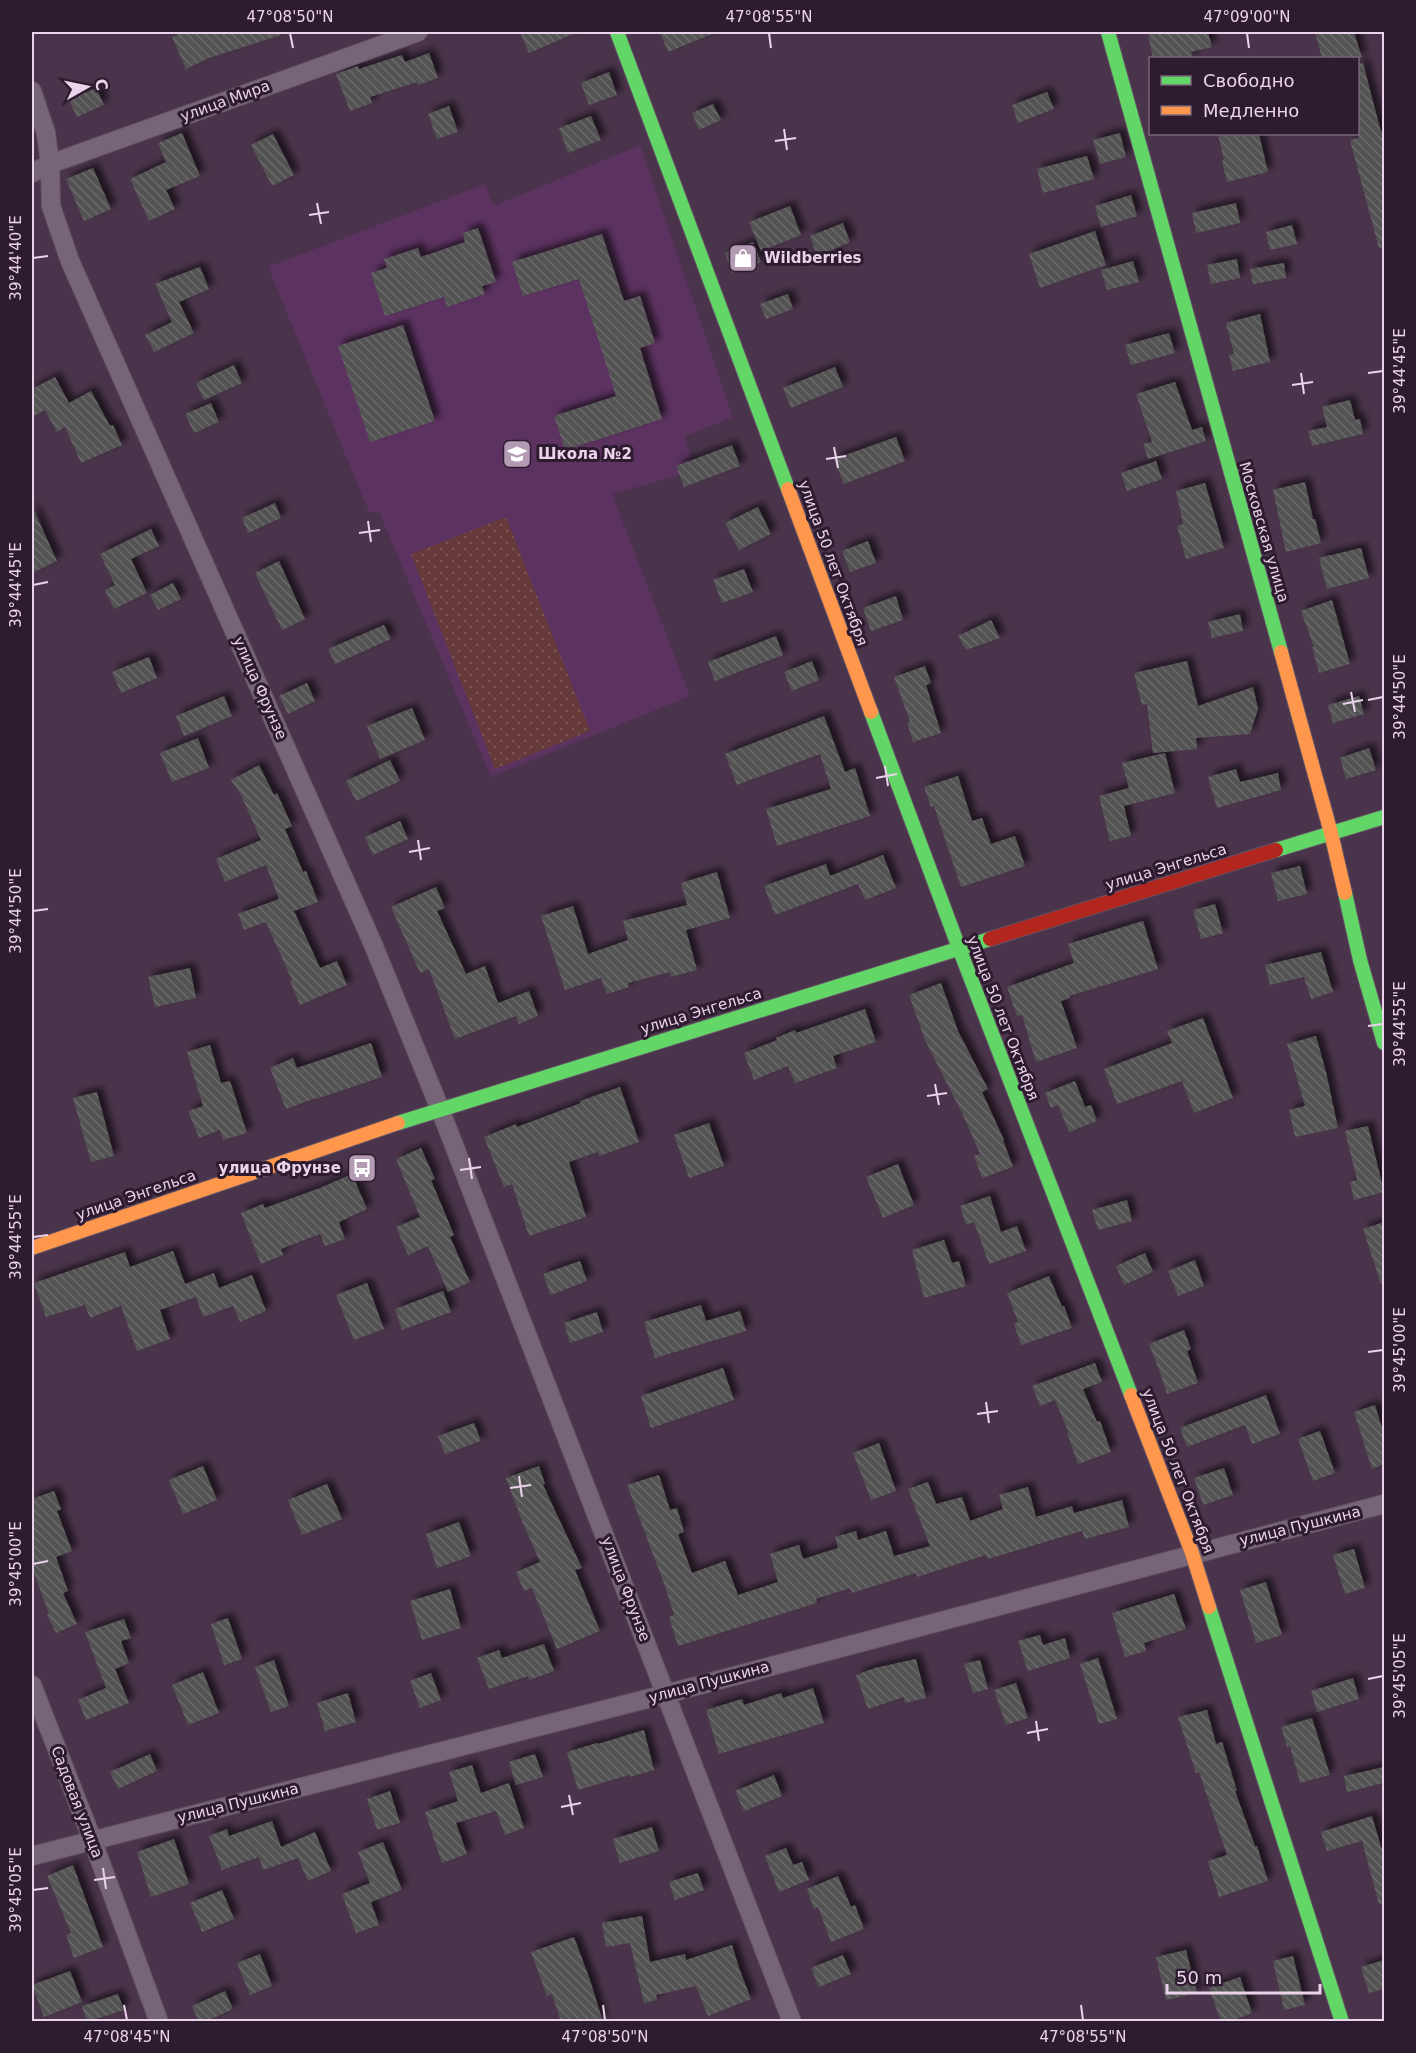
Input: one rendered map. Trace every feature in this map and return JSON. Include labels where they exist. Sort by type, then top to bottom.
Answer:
[{"type":"street","name":"улица Мира","points":[[32,173],[50,164],[418,32]]},
{"type":"street","name":"улица 50 лет Октября","points":[[617,32],[959,948],[1192,1553],[1342,2022]]},
{"type":"street","name":"Московская улица","points":[[1108,32],[1331,833],[1360,960],[1384,1043]]},
{"type":"street","name":"улица Фрунзе","points":[[32,91],[46,133],[50,164],[51,206],[70,261],[373,944],[440,1109],[792,2022]]},
{"type":"street","name":"улица Энгельса","points":[[32,1248],[440,1109],[1384,817]]},
{"type":"street","name":"улица Пушкина","points":[[32,1856],[666,1694],[1384,1504]]},
{"type":"street","name":"Садовая улица","points":[[32,1685],[92,1839],[159,2022]]},
{"type":"shaded area","name":"Школа №2","points":[[640,145],[733,417],[685,436],[694,471],[613,494],[690,696],[491,777],[379,512],[369,512],[268,267],[485,184],[494,206]]},
{"type":"shaded area","points":[[506,517],[590,731],[495,769],[411,554]]},
{"type":"building","points":[[184,32],[281,32],[281,35],[209,58],[186,69],[172,37]]},
{"type":"building","points":[[520,32],[578,32],[529,53]]},
{"type":"building","points":[[660,32],[717,32],[668,52]]},
{"type":"building","points":[[1162,32],[1208,32],[1212,47],[1191,52],[1193,57],[1153,57],[1148,35]]},
{"type":"building","points":[[1315,32],[1354,32],[1362,58],[1322,57]]},
{"type":"building","points":[[429,53],[438,78],[370,97],[372,103],[350,111],[336,74],[402,55],[405,62]]},
{"type":"building","points":[[1363,63],[1381,132],[1384,131],[1384,247],[1379,248],[1350,140],[1358,138],[1359,135],[1359,64]]},
{"type":"building","points":[[609,72],[617,95],[589,105],[581,83]]},
{"type":"building","points":[[96,88],[104,105],[77,117],[69,100]]},
{"type":"building","points":[[1047,92],[1054,109],[1018,123],[1012,105]]},
{"type":"building","points":[[713,104],[721,120],[699,130],[692,113]]},
{"type":"building","points":[[449,106],[458,132],[437,139],[428,114]]},
{"type":"building","points":[[591,116],[601,140],[568,153],[559,128]]},
{"type":"building","points":[[182,133],[200,176],[166,190],[175,209],[149,221],[130,179],[166,162],[158,143]]},
{"type":"building","points":[[1120,133],[1126,157],[1100,164],[1093,140]]},
{"type":"building","points":[[273,134],[294,175],[272,186],[251,145]]},
{"type":"building","points":[[1218,135],[1259,135],[1268,172],[1227,182],[1222,161],[1224,160]]},
{"type":"building","points":[[1087,156],[1094,179],[1043,193],[1037,169]]},
{"type":"building","points":[[93,168],[111,209],[84,221],[66,179]]},
{"type":"building","points":[[1131,195],[1137,216],[1101,227],[1095,206]]},
{"type":"building","points":[[1236,203],[1240,223],[1196,233],[1192,213]]},
{"type":"building","points":[[790,206],[801,235],[761,251],[749,222]]},
{"type":"building","points":[[843,223],[850,242],[817,256],[810,236]]},
{"type":"building","points":[[1292,225],[1297,244],[1270,250],[1266,232]]},
{"type":"building","points":[[478,228],[496,282],[482,286],[485,294],[447,307],[444,297],[385,316],[371,273],[387,268],[384,259],[418,248],[421,257],[465,242],[463,233]]},
{"type":"building","points":[[1095,231],[1106,265],[1040,288],[1029,254]]},
{"type":"building","points":[[602,234],[624,301],[640,296],[655,343],[640,348],[662,419],[565,450],[554,416],[616,396],[579,279],[523,296],[512,262]]},
{"type":"building","name":"Wildberries","points":[[753,242],[761,262],[732,273],[725,253]]},
{"type":"building","points":[[1237,259],[1240,278],[1211,284],[1207,265]]},
{"type":"building","points":[[1133,261],[1139,282],[1107,290],[1101,270]]},
{"type":"building","points":[[1284,263],[1286,278],[1253,284],[1250,269]]},
{"type":"building","points":[[200,267],[209,289],[179,302],[194,333],[154,352],[145,335],[172,322],[155,284]]},
{"type":"building","points":[[788,294],[793,309],[766,319],[760,304]]},
{"type":"building","points":[[1260,314],[1270,362],[1233,371],[1229,355],[1234,354],[1226,323]]},
{"type":"building","points":[[403,325],[435,421],[370,442],[338,346]]},
{"type":"building","points":[[1169,333],[1175,353],[1131,365],[1125,345]]},
{"type":"building","points":[[234,365],[242,383],[204,400],[196,383]]},
{"type":"building","points":[[835,367],[843,387],[791,408],[783,388]]},
{"type":"building","points":[[55,377],[69,403],[91,391],[110,426],[113,425],[122,445],[81,463],[65,427],[57,432],[45,410],[32,417],[32,389]]},
{"type":"building","points":[[1175,382],[1192,430],[1202,427],[1206,441],[1148,459],[1143,444],[1152,442],[1136,394]]},
{"type":"building","points":[[1350,400],[1355,420],[1360,419],[1363,434],[1312,446],[1308,431],[1327,427],[1322,407]]},
{"type":"building","points":[[211,403],[219,422],[194,433],[185,414]]},
{"type":"building","points":[[896,437],[905,461],[844,484],[834,459]]},
{"type":"building","points":[[732,445],[740,466],[684,487],[676,466]]},
{"type":"building","points":[[1156,461],[1162,479],[1127,491],[1121,473]]},
{"type":"building","points":[[1305,482],[1321,543],[1286,552],[1273,490]]},
{"type":"building","points":[[1205,483],[1224,548],[1186,559],[1177,526],[1183,524],[1176,491]]},
{"type":"building","points":[[275,503],[281,518],[248,533],[242,518]]},
{"type":"building","points":[[32,506],[57,561],[32,573]]},
{"type":"building","points":[[758,507],[771,534],[739,550],[725,523]]},
{"type":"building","points":[[151,529],[159,546],[131,559],[147,593],[114,609],[105,590],[115,585],[100,554]]},
{"type":"building","points":[[868,541],[876,563],[850,572],[842,551]]},
{"type":"building","points":[[1361,548],[1369,578],[1327,589],[1319,558]]},
{"type":"building","points":[[279,561],[305,619],[282,630],[255,573]]},
{"type":"building","points":[[744,569],[753,592],[722,603],[713,580]]},
{"type":"building","points":[[173,583],[181,599],[158,610],[150,595]]},
{"type":"building","points":[[896,596],[903,620],[871,631],[863,608]]},
{"type":"building","points":[[1332,600],[1350,664],[1319,673],[1312,647],[1314,647],[1301,611]]},
{"type":"building","points":[[1240,614],[1243,631],[1212,638],[1208,622]]},
{"type":"building","points":[[991,620],[1000,638],[966,650],[958,636]]},
{"type":"building","points":[[384,625],[391,639],[335,664],[328,649]]},
{"type":"building","points":[[776,636],[783,655],[715,681],[708,662]]},
{"type":"building","points":[[149,657],[157,678],[121,693],[112,672]]},
{"type":"building","points":[[812,661],[819,680],[792,691],[784,672]]},
{"type":"building","points":[[1187,661],[1198,706],[1253,687],[1258,709],[1250,734],[1196,738],[1197,749],[1153,753],[1147,704],[1142,705],[1134,673]]},
{"type":"building","points":[[925,666],[931,683],[926,685],[941,733],[913,742],[907,723],[910,722],[894,677]]},
{"type":"building","points":[[307,683],[315,701],[288,714],[279,696]]},
{"type":"building","points":[[224,696],[232,716],[184,736],[176,716]]},
{"type":"building","points":[[1359,696],[1364,714],[1333,723],[1328,705]]},
{"type":"building","points":[[412,708],[425,740],[380,759],[367,726]]},
{"type":"building","points":[[824,716],[845,772],[855,768],[870,816],[777,846],[766,809],[831,789],[820,754],[737,785],[725,754]]},
{"type":"building","points":[[198,738],[209,768],[172,782],[160,753]]},
{"type":"building","points":[[1369,748],[1376,770],[1346,779],[1340,758]]},
{"type":"building","points":[[1165,753],[1175,793],[1124,806],[1131,836],[1110,841],[1099,796],[1129,788],[1122,763]]},
{"type":"building","points":[[390,760],[400,781],[356,801],[346,781]]},
{"type":"building","points":[[259,765],[274,795],[277,793],[292,826],[285,829],[303,872],[306,871],[318,902],[294,911],[320,968],[337,961],[347,985],[300,1005],[290,981],[292,980],[266,922],[244,930],[238,914],[279,899],[266,865],[225,882],[216,859],[261,840],[241,795],[231,780]]},
{"type":"building","points":[[1236,769],[1240,782],[1278,773],[1281,790],[1217,808],[1208,777]]},
{"type":"building","points":[[958,776],[972,821],[982,818],[991,844],[1015,836],[1025,866],[961,887],[934,806],[931,807],[924,787]]},
{"type":"building","points":[[400,821],[408,839],[373,855],[365,837]]},
{"type":"building","points":[[883,855],[896,888],[865,900],[858,884],[775,915],[764,886],[826,864],[830,876]]},
{"type":"building","points":[[1300,866],[1307,894],[1278,901],[1271,873]]},
{"type":"building","points":[[717,872],[730,918],[686,930],[697,970],[671,977],[670,972],[628,983],[629,987],[607,994],[601,978],[565,990],[541,916],[573,906],[588,954],[628,940],[623,921],[687,905],[681,883]]},
{"type":"building","points":[[436,887],[445,908],[437,911],[466,974],[485,966],[498,1003],[529,991],[538,1016],[519,1024],[516,1016],[455,1039],[429,969],[420,973],[391,907]]},
{"type":"building","points":[[1215,904],[1223,933],[1201,939],[1193,910]]},
{"type":"building","points":[[1143,921],[1158,969],[1069,996],[1070,998],[1061,1001],[1077,1048],[1036,1062],[1022,1015],[1017,1016],[1007,987],[1074,963],[1068,944]]},
{"type":"building","points":[[1321,952],[1333,992],[1311,999],[1304,977],[1270,985],[1265,965]]},
{"type":"building","points":[[190,968],[196,998],[155,1007],[148,977]]},
{"type":"building","points":[[941,983],[958,1031],[988,1089],[982,1092],[1004,1140],[1013,1167],[982,1178],[974,1156],[980,1154],[925,1040],[909,995]]},
{"type":"building","points":[[865,1009],[876,1042],[833,1056],[837,1068],[795,1083],[788,1066],[754,1080],[744,1053],[795,1030],[796,1033]]},
{"type":"building","points":[[1203,1018],[1233,1098],[1194,1113],[1182,1081],[1117,1104],[1104,1069],[1172,1043],[1167,1031]]},
{"type":"building","points":[[1316,1036],[1338,1128],[1295,1137],[1289,1110],[1305,1106],[1287,1044]]},
{"type":"building","points":[[371,1043],[382,1077],[286,1109],[270,1068],[293,1058],[297,1068]]},
{"type":"building","points":[[210,1045],[221,1083],[230,1081],[247,1133],[223,1140],[220,1130],[199,1138],[188,1111],[203,1106],[187,1052]]},
{"type":"building","points":[[1075,1081],[1085,1107],[1091,1105],[1097,1121],[1069,1132],[1058,1105],[1051,1108],[1045,1093]]},
{"type":"building","points":[[620,1087],[639,1142],[599,1156],[598,1152],[569,1162],[586,1217],[529,1236],[512,1184],[504,1187],[484,1137],[516,1124],[517,1127]]},
{"type":"building","points":[[97,1092],[114,1156],[91,1162],[73,1098]]},
{"type":"building","points":[[709,1123],[724,1166],[689,1178],[674,1135]]},
{"type":"building","points":[[1368,1126],[1384,1192],[1354,1200],[1350,1182],[1357,1180],[1345,1131]]},
{"type":"building","points":[[421,1148],[435,1179],[431,1180],[454,1235],[450,1237],[470,1282],[448,1292],[428,1246],[408,1255],[396,1227],[420,1217],[396,1159]]},
{"type":"building","points":[[898,1164],[914,1205],[883,1218],[866,1177]]},
{"type":"building","points":[[352,1174],[367,1209],[339,1222],[345,1239],[325,1246],[320,1234],[281,1249],[283,1255],[261,1264],[241,1213],[263,1204],[265,1208]]},
{"type":"building","points":[[990,1196],[1001,1232],[1017,1226],[1026,1251],[989,1264],[974,1222],[966,1225],[960,1206]]},
{"type":"building","points":[[1127,1200],[1132,1221],[1098,1230],[1092,1210]]},
{"type":"building","points":[[1384,1222],[1384,1283],[1381,1284],[1363,1229]]},
{"type":"building","points":[[944,1240],[952,1263],[959,1261],[966,1286],[924,1298],[912,1250]]},
{"type":"building","points":[[173,1251],[185,1284],[214,1273],[219,1288],[252,1275],[266,1311],[240,1322],[233,1306],[203,1317],[196,1297],[160,1310],[170,1339],[137,1351],[121,1306],[90,1318],[85,1305],[46,1317],[34,1283],[125,1252],[130,1267]]},
{"type":"building","points":[[1145,1253],[1153,1272],[1124,1285],[1116,1266]]},
{"type":"building","points":[[1195,1260],[1204,1286],[1178,1296],[1168,1271]]},
{"type":"building","points":[[580,1261],[587,1281],[551,1295],[543,1274]]},
{"type":"building","points":[[1049,1276],[1072,1328],[1021,1345],[1014,1324],[1018,1322],[1007,1293]]},
{"type":"building","points":[[367,1283],[384,1329],[354,1340],[336,1295]]},
{"type":"building","points":[[443,1291],[451,1312],[402,1330],[395,1309]]},
{"type":"building","points":[[701,1305],[706,1321],[740,1311],[746,1331],[655,1358],[644,1322]]},
{"type":"building","points":[[597,1312],[603,1332],[570,1343],[564,1323]]},
{"type":"building","points":[[1184,1330],[1191,1349],[1187,1351],[1198,1383],[1167,1394],[1149,1344]]},
{"type":"building","points":[[1095,1363],[1102,1382],[1083,1389],[1097,1422],[1100,1421],[1111,1452],[1078,1464],[1067,1433],[1069,1433],[1055,1400],[1040,1406],[1032,1386]]},
{"type":"building","points":[[723,1368],[734,1400],[651,1428],[641,1396]]},
{"type":"building","points":[[1266,1395],[1280,1434],[1252,1444],[1245,1425],[1187,1447],[1180,1428]]},
{"type":"building","points":[[1375,1405],[1384,1435],[1384,1464],[1372,1469],[1354,1412]]},
{"type":"building","points":[[474,1423],[481,1441],[445,1454],[438,1436]]},
{"type":"building","points":[[1320,1431],[1335,1473],[1313,1481],[1298,1439]]},
{"type":"building","points":[[879,1443],[896,1491],[871,1500],[853,1453]]},
{"type":"building","points":[[203,1466],[217,1500],[183,1514],[169,1480]]},
{"type":"building","points":[[539,1466],[545,1484],[543,1485],[582,1568],[575,1570],[600,1631],[557,1649],[532,1588],[524,1591],[516,1572],[540,1562],[506,1478]]},
{"type":"building","points":[[1224,1468],[1233,1495],[1203,1505],[1194,1478]]},
{"type":"building","points":[[659,1475],[670,1510],[677,1508],[684,1532],[678,1534],[692,1573],[725,1561],[738,1595],[778,1582],[770,1554],[799,1545],[803,1559],[838,1548],[835,1537],[856,1531],[858,1540],[886,1531],[894,1556],[930,1546],[908,1489],[928,1482],[936,1504],[962,1497],[970,1521],[1003,1509],[999,1495],[1028,1487],[1036,1517],[1072,1506],[1074,1513],[1122,1500],[1129,1527],[1085,1539],[1082,1531],[988,1559],[986,1555],[917,1577],[916,1573],[852,1593],[850,1588],[816,1599],[817,1603],[678,1646],[669,1617],[674,1615],[665,1586],[627,1485]]},
{"type":"building","points":[[327,1484],[342,1519],[302,1535],[288,1500]]},
{"type":"building","points":[[54,1491],[61,1509],[57,1511],[72,1551],[56,1557],[68,1591],[63,1593],[77,1624],[56,1633],[47,1615],[49,1614],[32,1567],[32,1499]]},
{"type":"building","points":[[459,1522],[471,1556],[437,1568],[426,1534]]},
{"type":"building","points":[[1354,1549],[1365,1588],[1345,1594],[1333,1555]]},
{"type":"building","points":[[1266,1582],[1282,1635],[1256,1643],[1240,1590]]},
{"type":"building","points":[[450,1589],[461,1628],[422,1640],[410,1601]]},
{"type":"building","points":[[1174,1594],[1186,1629],[1144,1643],[1146,1651],[1125,1657],[1112,1613]]},
{"type":"building","points":[[228,1618],[242,1659],[224,1665],[211,1624]]},
{"type":"building","points":[[124,1619],[131,1638],[121,1641],[129,1663],[115,1669],[129,1703],[86,1720],[78,1700],[106,1688],[85,1632]]},
{"type":"building","points":[[1040,1635],[1043,1645],[1065,1638],[1070,1658],[1028,1671],[1018,1641]]},
{"type":"building","points":[[544,1644],[554,1671],[529,1680],[528,1676],[489,1689],[477,1658],[499,1650],[502,1658]]},
{"type":"building","points":[[1098,1658],[1117,1719],[1099,1724],[1080,1664]]},
{"type":"building","points":[[916,1659],[926,1698],[905,1703],[904,1697],[868,1709],[856,1675],[875,1668]]},
{"type":"building","points":[[274,1660],[289,1706],[271,1712],[255,1667]]},
{"type":"building","points":[[980,1660],[988,1689],[973,1693],[964,1664]]},
{"type":"building","points":[[203,1672],[219,1713],[188,1725],[172,1685]]},
{"type":"building","points":[[431,1673],[441,1700],[420,1708],[410,1681]]},
{"type":"building","points":[[1353,1678],[1359,1699],[1317,1712],[1311,1691]]},
{"type":"building","points":[[1016,1683],[1028,1718],[1006,1725],[994,1690]]},
{"type":"building","points":[[813,1688],[824,1723],[719,1754],[706,1710],[742,1699],[744,1705],[781,1693],[783,1698]]},
{"type":"building","points":[[348,1693],[356,1722],[325,1731],[317,1703]]},
{"type":"building","points":[[1207,1710],[1216,1744],[1222,1742],[1237,1791],[1235,1791],[1268,1881],[1219,1897],[1208,1861],[1227,1855],[1178,1717]]},
{"type":"building","points":[[1312,1718],[1330,1775],[1300,1783],[1290,1746],[1287,1747],[1281,1727]]},
{"type":"building","points":[[644,1730],[654,1770],[578,1790],[567,1752]]},
{"type":"building","points":[[150,1754],[157,1771],[118,1789],[110,1772]]},
{"type":"building","points":[[535,1754],[543,1777],[516,1785],[509,1762]]},
{"type":"building","points":[[472,1765],[481,1793],[509,1783],[524,1828],[505,1835],[496,1811],[456,1823],[467,1854],[442,1863],[425,1812],[458,1801],[449,1772]]},
{"type":"building","points":[[1384,1767],[1384,1783],[1347,1792],[1344,1776]]},
{"type":"building","points":[[774,1775],[782,1796],[744,1811],[735,1791]]},
{"type":"building","points":[[390,1791],[400,1823],[377,1830],[367,1799]]},
{"type":"building","points":[[1372,1816],[1384,1857],[1384,1903],[1379,1904],[1362,1841],[1327,1851],[1321,1832]]},
{"type":"building","points":[[272,1821],[281,1847],[315,1832],[331,1871],[308,1881],[298,1858],[263,1870],[259,1857],[222,1870],[209,1836],[227,1829],[229,1836]]},
{"type":"building","points":[[652,1827],[659,1851],[620,1863],[613,1839]]},
{"type":"building","points":[[174,1839],[189,1884],[151,1897],[137,1852]]},
{"type":"building","points":[[383,1842],[402,1890],[371,1902],[379,1925],[356,1933],[342,1894],[370,1883],[358,1852]]},
{"type":"building","points":[[786,1848],[793,1865],[802,1862],[809,1880],[779,1892],[765,1856]]},
{"type":"building","points":[[73,1865],[103,1947],[74,1958],[66,1935],[71,1933],[47,1876]]},
{"type":"building","points":[[698,1873],[704,1890],[675,1900],[669,1882]]},
{"type":"building","points":[[838,1876],[851,1907],[855,1905],[864,1929],[831,1942],[818,1907],[814,1909],[807,1889]]},
{"type":"building","points":[[222,1890],[234,1919],[202,1932],[190,1903]]},
{"type":"building","points":[[642,1916],[650,1962],[685,1954],[686,1960],[732,1945],[751,1999],[708,2016],[696,1986],[656,1995],[657,2000],[644,2003],[630,1943],[606,1947],[602,1923]]},
{"type":"building","points":[[574,1937],[603,2022],[561,2022],[552,1994],[547,1996],[531,1952]]},
{"type":"building","points":[[1186,1950],[1197,1993],[1166,2000],[1156,1957]]},
{"type":"building","points":[[260,1954],[272,1986],[250,1995],[237,1963]]},
{"type":"building","points":[[843,1955],[851,1974],[819,1987],[811,1968]]},
{"type":"building","points":[[1293,1956],[1305,2005],[1284,2010],[1273,1961]]},
{"type":"building","points":[[1384,1960],[1384,1989],[1369,1993],[1361,1967]]},
{"type":"building","points":[[70,1971],[82,2002],[44,2017],[32,1985]]},
{"type":"building","points":[[1240,1977],[1252,2013],[1229,2022],[1221,2022],[1209,1988]]},
{"type":"building","points":[[225,1991],[233,2009],[205,2022],[199,2022],[192,2006]]},
{"type":"building","points":[[118,1994],[124,2010],[87,2022],[82,2006]]},
{"type":"traffic: fast","points":[[617,32],[788,489]]},
{"type":"traffic: fast","points":[[1108,32],[1281,652]]},
{"type":"traffic: fast","points":[[871,712],[1131,1395]]},
{"type":"traffic: fast","points":[[1276,850],[1384,817]]},
{"type":"traffic: fast","points":[[1345,893],[1360,960],[1384,1043]]},
{"type":"traffic: fast","points":[[398,1123],[990,939]]},
{"type":"traffic: fast","points":[[1209,1607],[1342,2022]]},
{"type":"traffic: slow","points":[[788,489],[871,712]]},
{"type":"traffic: slow","points":[[1281,652],[1331,833],[1345,893]]},
{"type":"traffic: slow","points":[[32,1248],[398,1123]]},
{"type":"traffic: slow","points":[[1131,1395],[1192,1553],[1209,1607]]},
{"type":"traffic: jam","points":[[990,939],[1276,850]]},
{"type":"place","name":"Wildberries","points":[[743,258]]},
{"type":"place","name":"Школа №2","points":[[517,454]]},
{"type":"place","name":"улица Фрунзе","points":[[362,1168]]}]
